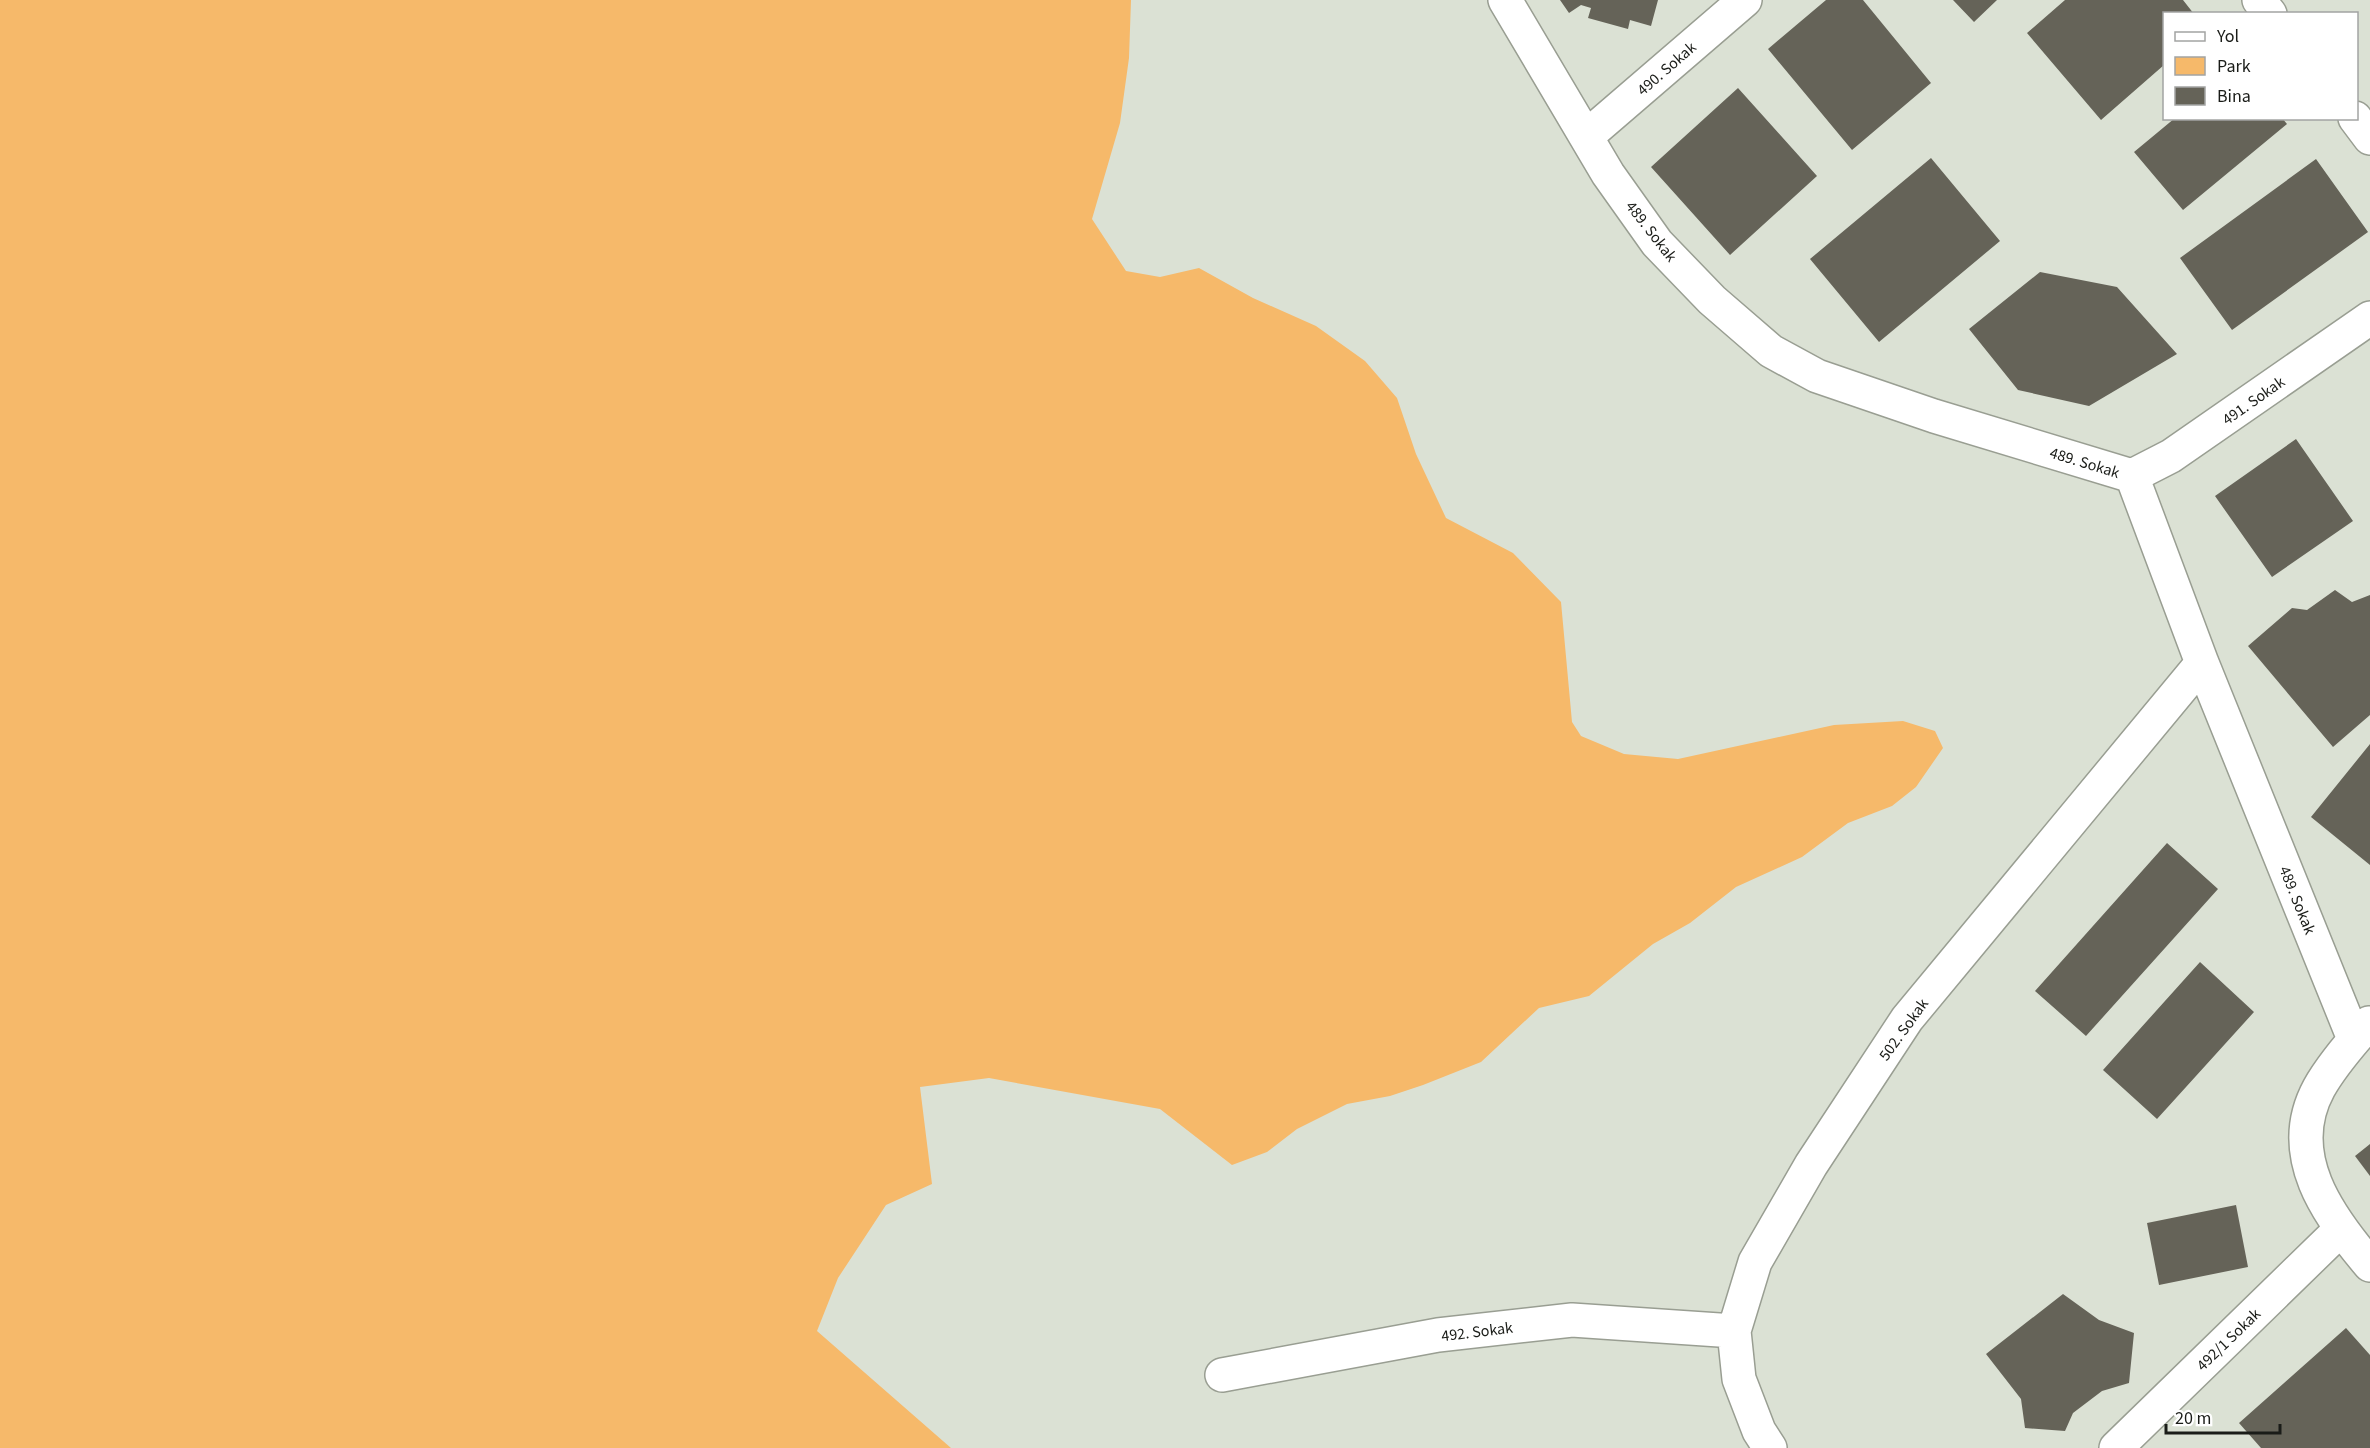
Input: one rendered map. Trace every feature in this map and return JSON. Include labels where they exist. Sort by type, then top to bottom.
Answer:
[{"type":"street","name":"489. Sokak","points":[[1505,0],[1608,174],[1658,243],[1712,300],[1771,351],[1817,376],[1934,416],[2132,476],[2202,663],[2362,1030]]},
{"type":"street","name":"490. Sokak","points":[[1587,136],[1745,0]]},
{"type":"street","points":[[2259,0],[2268,12]]},
{"type":"street","points":[[2356,120],[2370,138]]},
{"type":"street","name":"491. Sokak","points":[[2132,476],[2171,456],[2370,318]]},
{"type":"street","name":"502. Sokak","points":[[1770,1448],[1759,1431],[1739,1379],[1734,1331],[1755,1262],[1811,1165],[1907,1019],[2202,663]]},
{"type":"street","points":[[2362,1030],[2319,1089],[2308,1115],[2305,1144],[2309,1167],[2322,1199],[2340,1230],[2370,1265]]},
{"type":"street","name":"492/1 Sokak","points":[[2116,1448],[2340,1230]]},
{"type":"street","name":"492. Sokak","points":[[1222,1375],[1438,1335],[1572,1320],[1734,1331]]},
{"type":"green space","points":[[0,0],[1131,0],[1129,58],[1120,123],[1092,219],[1126,271],[1160,277],[1199,268],[1253,298],[1316,326],[1365,361],[1397,398],[1416,454],[1446,518],[1513,553],[1561,602],[1572,722],[1581,736],[1624,754],[1678,759],[1834,725],[1903,721],[1935,731],[1943,748],[1916,787],[1892,806],[1848,823],[1802,857],[1736,887],[1690,923],[1653,944],[1589,996],[1539,1008],[1481,1062],[1390,1096],[1347,1104],[1297,1129],[1267,1152],[1232,1165],[1160,1109],[989,1078],[920,1087],[932,1184],[886,1205],[838,1278],[817,1331],[951,1448],[0,1448]]},
{"type":"building","points":[[1560,0],[1658,0],[1651,26],[1630,20],[1628,29],[1588,18],[1591,8],[1581,5],[1569,13]]},
{"type":"building","points":[[1826,0],[1863,0],[1931,83],[1852,150],[1768,49]]},
{"type":"building","points":[[1953,0],[1997,0],[1974,22]]},
{"type":"building","points":[[2065,0],[2183,0],[2192,12],[2163,12],[2163,66],[2101,120],[2027,33]]},
{"type":"building","points":[[1738,88],[1817,176],[1730,255],[1651,167]]},
{"type":"building","points":[[2173,120],[2284,120],[2287,124],[2183,210],[2134,152]]},
{"type":"building","points":[[1931,158],[2000,241],[1879,342],[1810,259]]},
{"type":"building","points":[[2316,159],[2368,232],[2232,330],[2180,258]]},
{"type":"building","points":[[2040,272],[2117,287],[2177,354],[2089,406],[2018,390],[1969,329]]},
{"type":"building","points":[[2296,439],[2353,521],[2272,577],[2215,496]]},
{"type":"building","points":[[2335,590],[2352,602],[2370,595],[2370,715],[2333,747],[2248,646],[2292,608],[2307,610]]},
{"type":"building","points":[[2370,744],[2370,865],[2311,817]]},
{"type":"building","points":[[2167,843],[2218,889],[2086,1036],[2035,991]]},
{"type":"building","points":[[2200,962],[2254,1012],[2157,1119],[2103,1070]]},
{"type":"building","points":[[2370,1144],[2370,1176],[2355,1156]]},
{"type":"building","points":[[2236,1205],[2248,1267],[2159,1285],[2147,1223]]},
{"type":"building","points":[[2063,1294],[2099,1320],[2134,1333],[2129,1383],[2102,1391],[2073,1413],[2065,1431],[2025,1428],[2021,1399],[1986,1354]]},
{"type":"building","points":[[2346,1328],[2370,1355],[2370,1448],[2261,1448],[2239,1423]]}]
